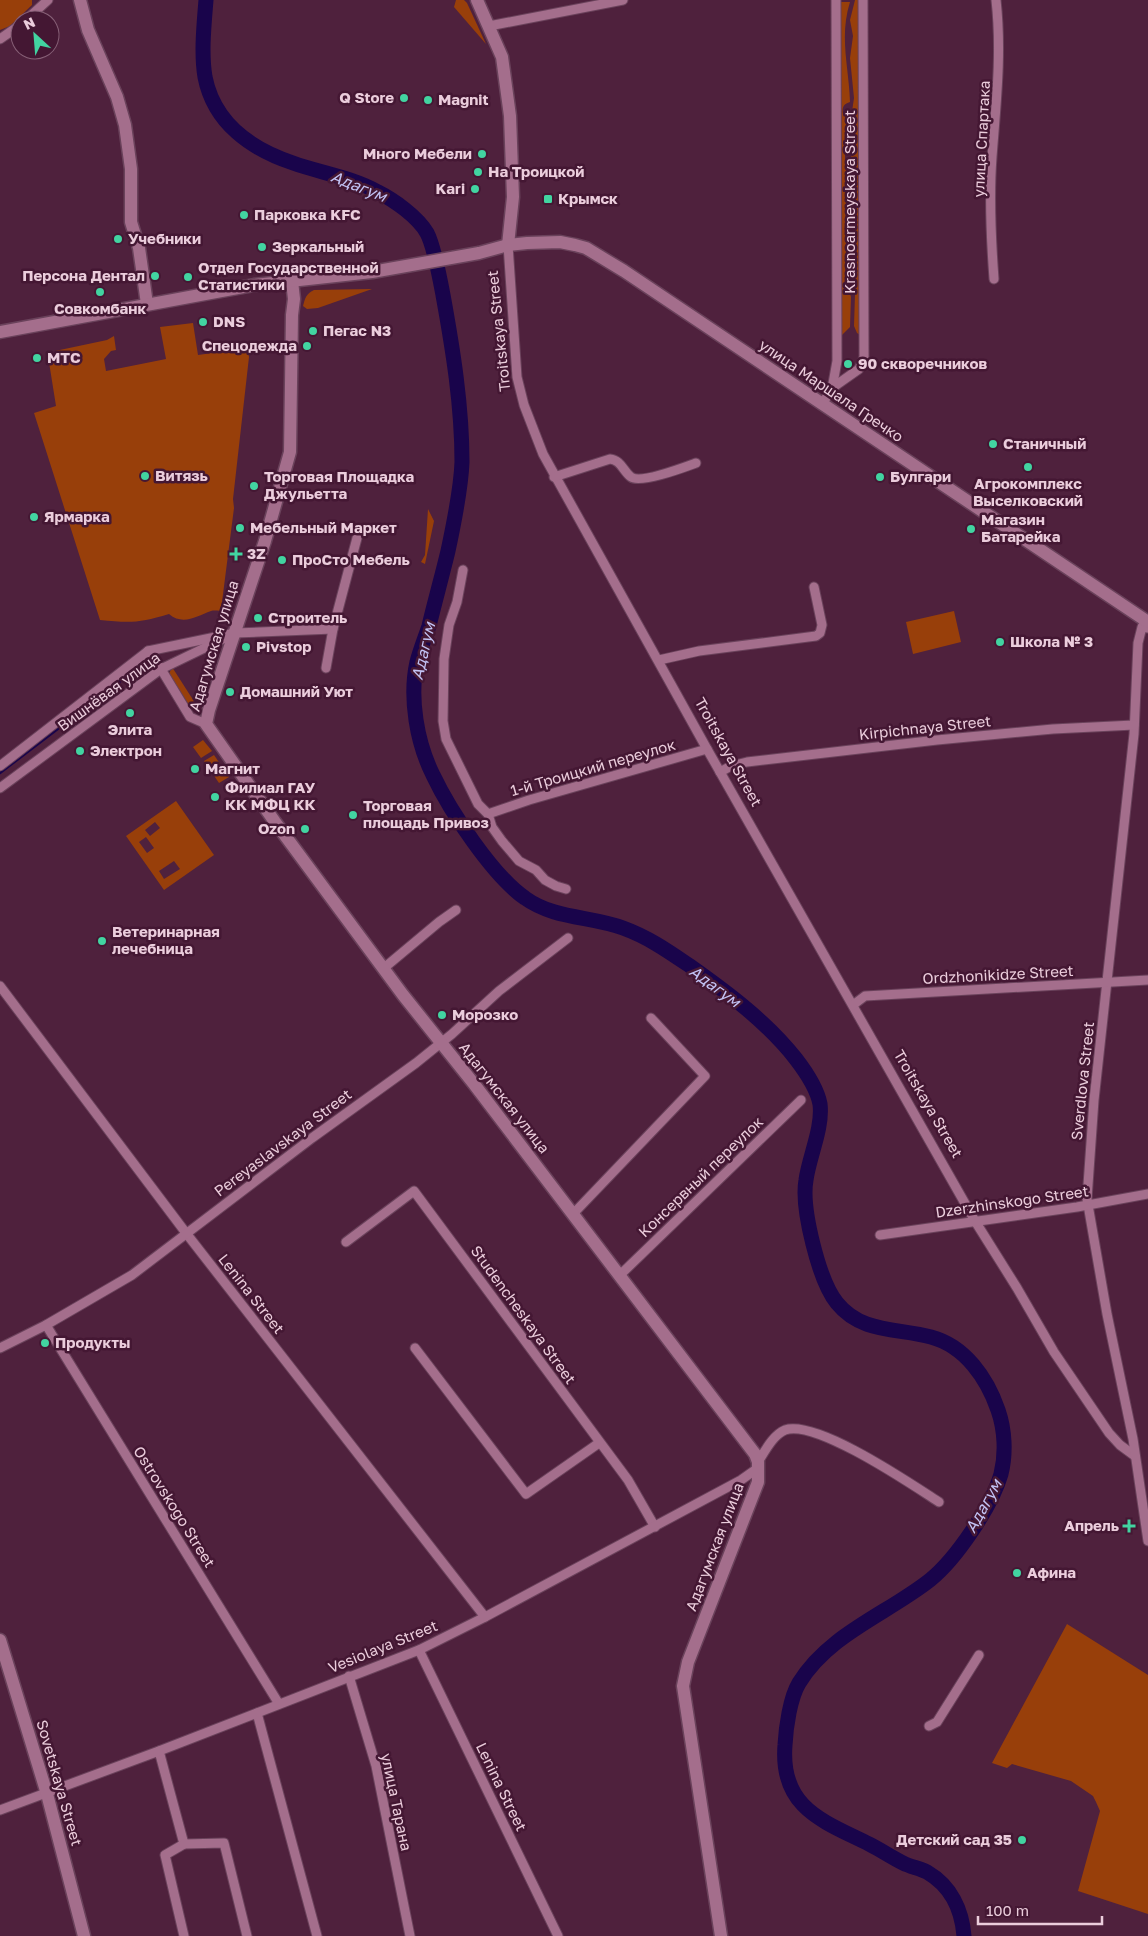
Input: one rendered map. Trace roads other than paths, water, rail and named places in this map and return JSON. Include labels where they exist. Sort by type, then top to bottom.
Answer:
[{"type":"main road","points":[[80,0],[88,30],[117,97],[125,125],[131,170],[131,222],[139,248],[147,304]]},
{"type":"main road","name":"Troitskaya Street","points":[[477,0],[502,57],[510,116],[513,197],[508,245]]},
{"type":"main road","name":"улица Маршала Гречко","points":[[0,332],[254,285],[372,272],[479,253],[508,245],[560,242],[586,248],[624,271],[1148,622]]},
{"type":"main road","name":"Адагумская улица","points":[[292,281],[294,299],[292,315],[290,452],[274,513],[206,724],[275,822],[440,1043],[474,1084],[755,1454],[758,1465],[758,1482],[688,1662],[682,1686],[721,1936]]},
{"type":"main road","name":"Sovetskaya Street","points":[[0,1640],[47,1794],[84,1936]]},
{"type":"street","points":[[489,26],[623,0]]},
{"type":"street","name":"Krasnoarmeyskaya Street","points":[[832,388],[837,339],[836,0]]},
{"type":"street","name":"Krasnoarmeyskaya Street","points":[[822,404],[832,388],[859,369],[864,357],[864,0]]},
{"type":"street","name":"улица Спартака","points":[[994,280],[992,159],[999,65],[999,30],[996,0]]},
{"type":"street","name":"Troitskaya Street","points":[[508,245],[517,377],[534,435],[554,477],[603,560],[707,749],[975,1221],[1018,1288],[1054,1352],[1109,1434],[1135,1456]]},
{"type":"street","points":[[554,477],[610,460],[617,461],[631,478],[637,479],[655,476],[696,463]]},
{"type":"street","points":[[326,668],[333,629],[356,538]]},
{"type":"street","points":[[463,570],[457,602],[449,625],[444,659],[444,731],[449,748],[475,798],[488,814],[492,827],[519,861],[536,870],[550,883],[566,889]]},
{"type":"street","points":[[659,660],[699,651],[816,636],[820,633],[822,625],[814,587]]},
{"type":"street","name":"Sverdlova Street","points":[[1148,628],[1142,627],[1138,643],[1134,725],[1090,1149],[1087,1205],[1146,1506],[1148,1541]]},
{"type":"street","points":[[235,633],[333,629]]},
{"type":"street","name":"Вишнёвая улица","points":[[0,766],[148,651],[235,633]]},
{"type":"street","name":"Вишнёвая улица","points":[[0,788],[161,668],[235,633]]},
{"type":"street","points":[[148,651],[161,668],[190,717],[206,724]]},
{"type":"street","name":"Kirpichnaya Street","points":[[720,772],[731,766],[747,762],[936,740],[1053,729],[1134,725]]},
{"type":"street","name":"1-й Троицкий переулок","points":[[488,814],[529,800],[707,749]]},
{"type":"street","points":[[384,968],[456,910]]},
{"type":"street","name":"Pereyaslavskaya Street","points":[[0,1348],[46,1325],[132,1275],[416,1063],[499,991],[568,938]]},
{"type":"street","name":"Ordzhonikidze Street","points":[[853,1005],[865,996],[1148,980]]},
{"type":"street","name":"Lenina Street","points":[[0,986],[186,1233],[485,1617]]},
{"type":"street","points":[[573,1214],[705,1076],[651,1018]]},
{"type":"street","name":"Консервный переулок","points":[[620,1275],[801,1100]]},
{"type":"street","name":"Studencheskaya Street","points":[[346,1242],[414,1191],[628,1480],[654,1527]]},
{"type":"street","name":"Dzerzhinskogo Street","points":[[880,1235],[1087,1205],[1148,1194]]},
{"type":"street","name":"Ostrovskogo Street","points":[[46,1325],[279,1704]]},
{"type":"street","points":[[415,1348],[526,1494],[599,1443]]},
{"type":"street","name":"Vesiolaya Street","points":[[0,1810],[47,1794],[419,1650],[485,1617],[741,1480],[758,1465],[772,1441],[780,1432],[795,1428],[836,1440],[940,1502]]},
{"type":"street","name":"Lenina Street","points":[[419,1650],[558,1936]]},
{"type":"street","points":[[929,1726],[937,1722],[979,1655]]},
{"type":"street","name":"улица Тарана","points":[[349,1676],[376,1766],[410,1936]]},
{"type":"street","points":[[257,1712],[317,1936]]},
{"type":"street","points":[[159,1751],[184,1844]]},
{"type":"street","points":[[184,1936],[165,1855],[184,1844],[224,1844],[247,1936]]},
{"type":"waterway","name":"Адагум","points":[[206,0],[203,49],[205,77],[217,108],[226,121],[249,142],[263,150],[304,167],[368,187],[384,195],[418,221],[427,233],[432,246],[442,288],[459,399],[462,462],[455,518],[429,626],[417,662],[414,690],[414,705],[419,735],[427,762],[441,790],[461,824],[486,859],[525,898],[548,910],[611,924],[649,940],[690,966],[733,998],[760,1020],[785,1045],[811,1080],[820,1104],[820,1123],[806,1180],[805,1192],[813,1244],[830,1293],[847,1313],[868,1325],[931,1337],[943,1341],[954,1348],[981,1375],[998,1410],[1004,1442],[1001,1474],[990,1501],[972,1531],[951,1559],[930,1580],[842,1638],[811,1666],[799,1683],[793,1696],[787,1721],[785,1745],[785,1766],[790,1784],[797,1798],[808,1810],[836,1828],[903,1863],[927,1872],[943,1884],[958,1908],[964,1936]]},
{"type":"waterway","points":[[0,773],[143,664]]},
{"type":"place","name":"Q Store","points":[[404,98]]},
{"type":"place","name":"Magnit","points":[[428,100]]},
{"type":"place","name":"Много Мебели","points":[[482,154]]},
{"type":"place","name":"На Троицкой","points":[[478,172]]},
{"type":"place","name":"Kari","points":[[475,189]]},
{"type":"place","name":"Крымск","points":[[548,199]]},
{"type":"place","name":"Парковка KFC","points":[[244,215]]},
{"type":"place","name":"Учебники","points":[[118,239]]},
{"type":"place","name":"Зеркальный","points":[[262,247]]},
{"type":"place","name":"Персона Дентал","points":[[155,276]]},
{"type":"place","name":"Отдел Государственной Статистики","points":[[188,277]]},
{"type":"place","name":"Совкомбанк","points":[[100,292]]},
{"type":"place","name":"DNS","points":[[203,322]]},
{"type":"place","name":"Пегас N3","points":[[313,331]]},
{"type":"place","name":"Спецодежда","points":[[307,346]]},
{"type":"place","name":"МТС","points":[[37,358]]},
{"type":"place","name":"90 скворечников","points":[[848,364]]},
{"type":"place","name":"Станичный","points":[[993,444]]},
{"type":"place","name":"Агрокомплекс Выселковский","points":[[1028,467]]},
{"type":"place","name":"Витязь","points":[[145,476]]},
{"type":"place","name":"Булгари","points":[[880,477]]},
{"type":"place","name":"Торговая Площадка Джульетта","points":[[254,486]]},
{"type":"place","name":"Ярмарка","points":[[34,517]]},
{"type":"place","name":"Мебельный Маркет","points":[[240,528]]},
{"type":"place","name":"Магазин Батарейка","points":[[971,529]]},
{"type":"place","name":"3Z","points":[[236,554]]},
{"type":"place","name":"ПроСто Мебель","points":[[282,560]]},
{"type":"place","name":"Строитель","points":[[258,618]]},
{"type":"place","name":"Школа № 3","points":[[1000,642]]},
{"type":"place","name":"Pivstop","points":[[246,647]]},
{"type":"place","name":"Домашний Уют","points":[[230,692]]},
{"type":"place","name":"Элита","points":[[130,713]]},
{"type":"place","name":"Электрон","points":[[80,751]]},
{"type":"place","name":"Магнит","points":[[195,769]]},
{"type":"place","name":"Филиал ГАУ КК МФЦ КК","points":[[215,797]]},
{"type":"place","name":"Торговая площадь Привоз","points":[[353,815]]},
{"type":"place","name":"Ozon","points":[[305,829]]},
{"type":"place","name":"Ветеринарная лечебница","points":[[102,941]]},
{"type":"place","name":"Морозко","points":[[442,1015]]},
{"type":"place","name":"Продукты","points":[[45,1343]]},
{"type":"place","name":"Апрель","points":[[1129,1526]]},
{"type":"place","name":"Афина","points":[[1017,1573]]},
{"type":"place","name":"Детский сад 35","points":[[1022,1840]]}]
